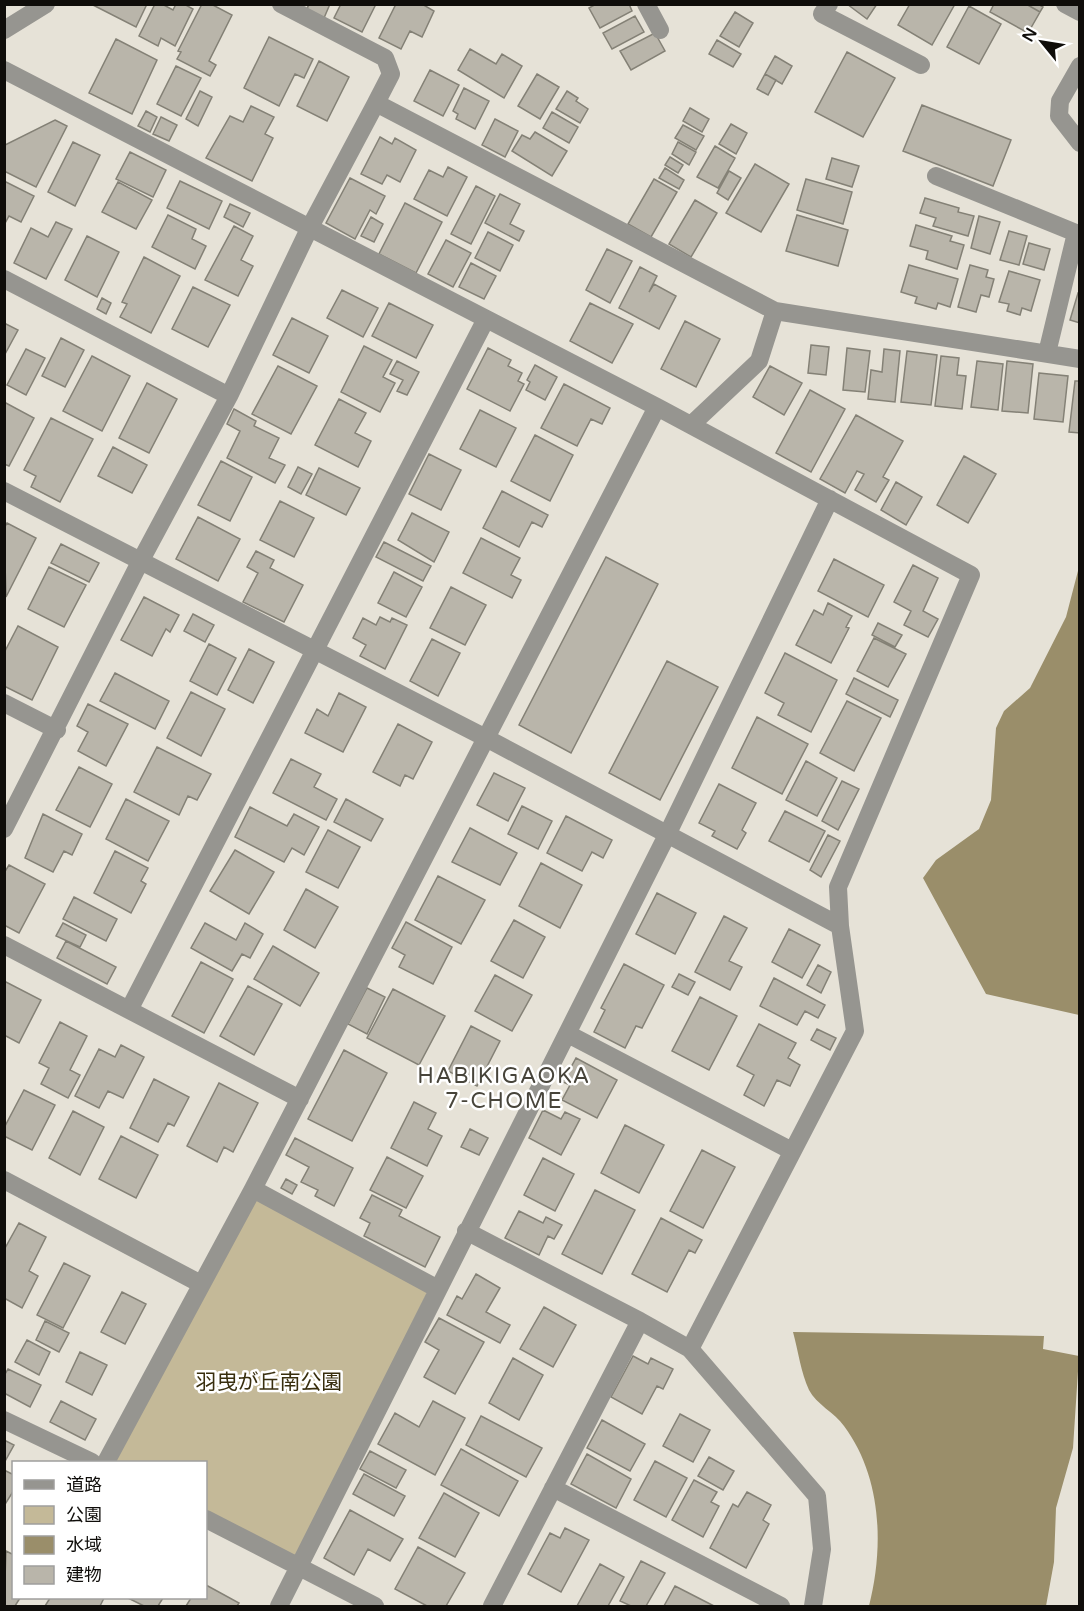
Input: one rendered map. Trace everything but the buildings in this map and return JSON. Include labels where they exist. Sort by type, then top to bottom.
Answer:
[{"type":"street","points":[[4,30],[46,4]]},
{"type":"street","points":[[4,829],[57,730],[140,562],[229,396],[309,229],[391,74],[385,58],[281,4]]},
{"type":"street","points":[[646,4],[660,30]]},
{"type":"street","points":[[829,4],[822,14],[921,64]]},
{"type":"street","points":[[1065,4],[1080,12]]},
{"type":"street","points":[[1080,66],[1060,101],[1059,116],[1080,143]]},
{"type":"street","points":[[4,70],[692,425],[971,575],[838,886],[840,926],[855,1031],[690,1349]]},
{"type":"street","points":[[376,104],[775,311],[1080,359]]},
{"type":"street","points":[[936,176],[1076,233],[1047,354]]},
{"type":"street","points":[[4,279],[229,396]]},
{"type":"street","points":[[692,425],[759,360],[775,311]]},
{"type":"street","points":[[129,1010],[486,319]]},
{"type":"street","points":[[107,1461],[253,1189],[657,407]]},
{"type":"street","points":[[4,491],[486,738],[840,926]]},
{"type":"street","points":[[279,1606],[668,835],[830,499]]},
{"type":"street","points":[[4,703],[57,730]]},
{"type":"street","points":[[4,945],[300,1099]]},
{"type":"street","points":[[568,1034],[792,1151]]},
{"type":"street","points":[[4,1180],[201,1284]]},
{"type":"street","points":[[253,1189],[438,1289]]},
{"type":"street","points":[[466,1232],[690,1349],[817,1496],[822,1549],[813,1606]]},
{"type":"street","points":[[492,1606],[640,1321]]},
{"type":"street","points":[[4,1420],[90,1461]]},
{"type":"street","points":[[553,1488],[781,1606]]},
{"type":"street","points":[[207,1520],[375,1606]]},
{"type":"green space","name":"羽曳が丘南公園","points":[[254,1198],[428,1291],[293,1563],[207,1520],[207,1461],[107,1461]]},
{"type":"water","points":[[1079,567],[1079,1015],[986,994],[923,878],[936,860],[979,829],[991,800],[996,728],[1004,711],[1030,688],[1066,617]]},
{"type":"water","points":[[793,1332],[1044,1336],[1043,1349],[1079,1356],[1073,1448],[1056,1508],[1054,1562],[1046,1606],[869,1606],[877,1560],[878,1537],[873,1490],[857,1446],[844,1426],[816,1400],[809,1390]]},
{"type":"district","name":"HABIKIGAOKA 7-CHOME","points":[[504,1088]]}]
